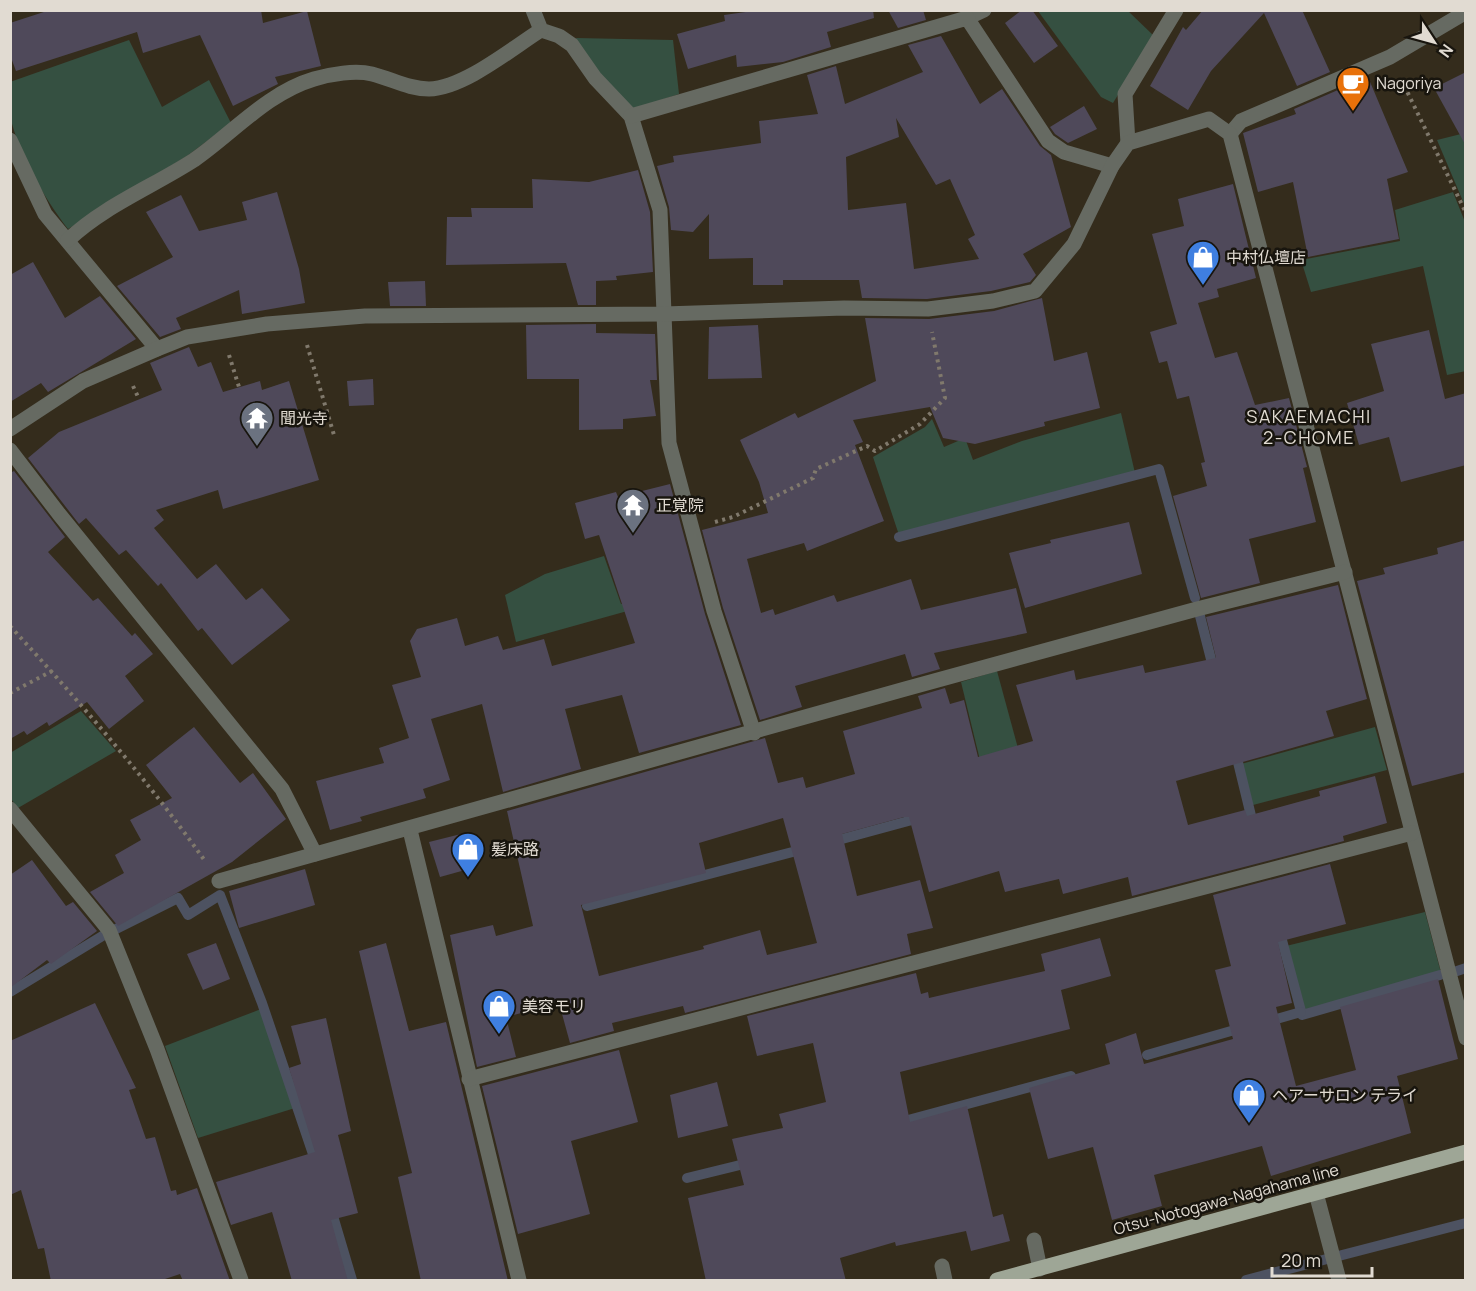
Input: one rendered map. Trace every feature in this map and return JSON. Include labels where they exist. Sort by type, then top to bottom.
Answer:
[{"type":"main road","name":"Otsu-Notogawa-Nagahama line","points":[[997,1281],[1466,1152]]},
{"type":"street","points":[[533,10],[541,30]]},
{"type":"street","points":[[631,116],[967,18],[984,10]]},
{"type":"street","points":[[10,429],[83,381],[187,337],[355,313],[664,314],[928,309],[993,301],[1035,291],[1074,244],[1113,166],[1128,143],[1125,94],[1176,10]]},
{"type":"street","points":[[1230,134],[1241,121],[1350,69],[1390,57],[1466,12]]},
{"type":"street","points":[[967,18],[1048,141],[1064,152],[1113,166]]},
{"type":"street","points":[[68,240],[84,225],[193,160],[258,109],[313,79],[339,74],[369,74],[410,87],[430,89],[448,86],[541,30],[559,36],[572,45],[589,71],[631,116],[660,210],[669,443],[686,486],[691,529],[754,733]]},
{"type":"street","points":[[1128,143],[1209,119],[1230,134],[1340,531],[1345,572],[1466,1038]]},
{"type":"street","points":[[10,140],[45,214],[157,349]]},
{"type":"street","points":[[10,450],[73,540],[282,789],[315,854]]},
{"type":"street","points":[[219,881],[410,830],[1197,609],[1345,572]]},
{"type":"street","points":[[10,809],[109,930],[154,1030],[240,1281]]},
{"type":"street","points":[[410,830],[519,1281]]},
{"type":"street","points":[[469,1079],[1412,833]]},
{"type":"street","points":[[1316,1193],[1337,1276]]},
{"type":"street","points":[[1034,1240],[1041,1269]]},
{"type":"path","points":[[1390,57],[1466,213]]},
{"type":"path","points":[[691,529],[733,517],[813,478],[816,469],[867,446],[875,451],[920,423],[945,399],[928,309]]},
{"type":"path","points":[[300,321],[334,435]]},
{"type":"path","points":[[221,332],[239,387]]},
{"type":"path","points":[[10,626],[52,671],[167,808],[219,881]]},
{"type":"path","points":[[10,693],[52,671]]},
{"type":"green space","points":[[1038,11],[1128,11],[1154,36],[1113,103],[1101,97]]},
{"type":"green space","points":[[576,38],[673,40],[679,94],[632,110],[579,49]]},
{"type":"green space","points":[[129,40],[162,107],[209,80],[231,123],[187,156],[68,229],[42,191],[15,135],[10,115],[10,82]]},
{"type":"green space","points":[[1465,133],[1465,206],[1437,140]]},
{"type":"green space","points":[[1453,192],[1465,222],[1466,371],[1447,375],[1423,266],[1311,292],[1301,260],[1400,241],[1395,210]]},
{"type":"green space","points":[[1121,413],[1135,473],[899,535],[873,457],[925,427],[932,419],[944,447],[965,438],[973,460],[1022,441]]},
{"type":"green space","points":[[604,556],[621,604],[646,597],[649,605],[516,642],[505,595],[545,574]]},
{"type":"green space","points":[[997,671],[1028,785],[989,797],[961,682]]},
{"type":"green space","points":[[81,711],[116,751],[18,808],[11,799],[10,753]]},
{"type":"green space","points":[[1375,727],[1387,770],[1253,805],[1241,764]]},
{"type":"green space","points":[[1425,912],[1441,973],[1303,1012],[1286,946]]},
{"type":"green space","points":[[261,1009],[295,1108],[198,1138],[165,1046]]},
{"type":"building","points":[[50,10],[261,10],[263,23],[307,11],[321,66],[275,77],[278,84],[233,106],[200,35],[143,53],[137,32],[16,71],[10,55],[10,23]]},
{"type":"building","points":[[760,10],[873,10],[874,18],[827,32],[831,47],[783,62],[737,67],[736,55],[688,69],[677,34],[725,21],[724,15]]},
{"type":"building","points":[[888,10],[923,10],[926,20],[898,28]]},
{"type":"building","points":[[1022,10],[1032,10],[1058,46],[1034,63],[1005,23]]},
{"type":"building","points":[[1203,10],[1302,10],[1330,72],[1297,86],[1264,13],[1211,71],[1188,110],[1150,86],[1183,27],[1186,30]]},
{"type":"building","points":[[941,36],[980,104],[1002,89],[1040,146],[1051,155],[1071,227],[1023,254],[1036,275],[1030,282],[991,291],[927,299],[862,298],[859,280],[783,280],[783,285],[753,285],[753,258],[709,259],[709,214],[693,232],[671,230],[669,207],[657,166],[674,162],[673,156],[761,143],[759,121],[818,114],[807,75],[836,66],[845,104],[923,72],[908,45]],"holes":[[[896,118],[936,185],[950,179],[975,235],[968,239],[979,259],[914,269],[906,203],[848,210],[846,157],[899,137]]]},
{"type":"building","points":[[1466,72],[1466,146],[1434,88]]},
{"type":"building","points":[[1368,77],[1408,172],[1387,179],[1399,239],[1308,257],[1293,182],[1258,192],[1243,133],[1296,114],[1294,109]]},
{"type":"building","points":[[1084,106],[1097,129],[1068,143],[1055,134],[1050,127]]},
{"type":"building","points":[[638,170],[650,212],[653,272],[616,276],[617,280],[596,281],[596,305],[578,305],[566,263],[446,265],[447,217],[472,217],[471,208],[533,208],[532,179],[589,182]]},
{"type":"building","points":[[1233,184],[1256,278],[1217,289],[1219,297],[1198,303],[1215,358],[1237,352],[1255,405],[1289,398],[1307,467],[1303,468],[1316,522],[1249,539],[1260,583],[1201,598],[1173,496],[1207,486],[1201,463],[1205,462],[1189,396],[1177,399],[1167,361],[1159,363],[1150,332],[1177,324],[1152,234],[1184,226],[1178,199]]},
{"type":"building","points":[[277,192],[299,269],[305,303],[242,314],[239,290],[176,318],[181,329],[160,337],[117,286],[173,257],[146,212],[181,195],[199,231],[247,220],[242,202]]},
{"type":"building","points":[[33,262],[65,318],[100,296],[136,339],[48,392],[41,383],[10,402],[10,275]]},
{"type":"building","points":[[425,281],[426,306],[390,306],[388,282]]},
{"type":"building","points":[[1042,298],[1054,361],[1087,352],[1100,408],[1044,422],[1045,426],[975,444],[943,438],[930,407],[853,420],[863,442],[855,445],[884,521],[807,551],[804,543],[747,559],[761,613],[773,609],[775,615],[834,595],[837,602],[911,579],[921,610],[1016,588],[1027,633],[934,653],[940,669],[912,677],[905,654],[795,686],[802,707],[760,720],[723,608],[702,530],[768,513],[759,482],[740,440],[795,413],[798,418],[876,381],[865,318],[929,319],[994,311]]},
{"type":"building","points":[[596,324],[596,333],[655,334],[657,380],[650,380],[656,416],[623,419],[623,429],[579,430],[579,379],[527,379],[526,325]]},
{"type":"building","points":[[758,325],[762,378],[708,379],[709,327]]},
{"type":"building","points":[[1429,330],[1445,399],[1466,393],[1466,465],[1401,482],[1389,437],[1359,445],[1347,403],[1384,391],[1371,344]]},
{"type":"building","points":[[189,347],[198,367],[211,362],[223,392],[260,381],[262,390],[289,381],[319,480],[223,509],[218,490],[156,510],[164,520],[154,528],[197,579],[216,564],[246,600],[262,588],[290,620],[232,665],[202,628],[198,631],[161,583],[158,586],[126,550],[119,555],[86,518],[79,524],[28,458],[59,432],[162,390],[150,363]]},
{"type":"building","points":[[373,379],[374,405],[349,406],[347,381]]},
{"type":"building","points":[[14,471],[65,537],[48,552],[93,601],[98,598],[132,636],[135,633],[153,654],[125,676],[144,701],[109,729],[87,702],[49,726],[47,722],[27,735],[24,731],[10,739],[10,473]]},
{"type":"building","points":[[670,484],[705,614],[741,725],[639,753],[622,695],[565,709],[581,769],[503,792],[482,704],[431,719],[450,780],[423,789],[426,798],[360,817],[362,821],[330,830],[316,781],[384,763],[379,748],[409,738],[392,685],[421,677],[410,641],[417,629],[457,618],[465,646],[498,636],[503,650],[544,639],[552,666],[635,643],[599,535],[585,539],[575,503],[616,492],[618,497]]},
{"type":"building","points":[[1129,522],[1142,574],[1025,608],[1009,553],[1051,543],[1050,540]]},
{"type":"building","points":[[1466,540],[1466,772],[1412,786],[1357,581],[1385,574],[1383,568],[1438,554],[1437,548]]},
{"type":"building","points":[[1338,585],[1367,699],[1326,711],[1334,736],[1176,781],[1188,825],[1245,810],[1247,816],[1320,796],[1319,791],[1375,776],[1387,823],[1343,836],[1344,841],[1132,896],[1128,877],[1063,894],[1059,879],[1005,892],[999,871],[929,892],[909,817],[904,817],[842,834],[857,896],[920,880],[933,928],[907,934],[911,954],[685,1013],[683,1006],[612,1023],[614,1031],[570,1043],[559,1003],[506,1017],[516,1057],[477,1067],[450,935],[493,925],[496,936],[533,926],[507,811],[765,738],[778,783],[803,777],[806,788],[855,774],[843,731],[922,708],[918,696],[945,688],[950,704],[964,700],[978,757],[1033,741],[1016,685],[1074,670],[1076,680],[1143,665],[1145,673],[1216,658],[1206,617]],"holes":[[[783,818],[817,943],[767,955],[760,930],[703,946],[704,949],[599,976],[581,905],[706,873],[699,843]]]},
{"type":"building","points":[[194,727],[240,783],[253,773],[286,819],[232,862],[118,926],[90,892],[124,873],[115,855],[141,840],[130,820],[172,798],[146,765]]},
{"type":"building","points":[[465,833],[476,867],[440,877],[429,842]]},
{"type":"building","points":[[32,860],[66,906],[73,902],[97,931],[51,964],[47,960],[10,988],[10,875]]},
{"type":"building","points":[[1330,864],[1346,924],[1278,942],[1292,1003],[1276,1007],[1296,1086],[1356,1070],[1340,1007],[1438,979],[1458,1059],[1397,1076],[1411,1133],[1271,1176],[1262,1146],[1154,1175],[1162,1206],[1112,1220],[1093,1147],[1048,1159],[1029,1088],[1110,1064],[1105,1044],[1136,1033],[1144,1064],[1233,1039],[1215,970],[1231,966],[1213,895]]},
{"type":"building","points":[[305,869],[315,905],[239,928],[229,891]]},
{"type":"building","points":[[1100,938],[1111,976],[1061,990],[1070,1029],[900,1072],[910,1122],[967,1106],[993,1217],[1003,1214],[1010,1241],[971,1251],[966,1231],[896,1246],[895,1242],[840,1258],[846,1281],[706,1281],[688,1198],[744,1185],[732,1139],[783,1128],[779,1114],[826,1102],[813,1043],[757,1056],[747,1016],[916,973],[921,994],[928,992],[929,998],[1045,971],[1041,954]]},
{"type":"building","points":[[216,943],[230,979],[203,990],[187,954]]},
{"type":"building","points":[[386,943],[409,1031],[446,1022],[508,1281],[421,1281],[398,1177],[412,1173],[359,951]]},
{"type":"building","points":[[95,1003],[136,1088],[129,1090],[146,1139],[155,1137],[171,1191],[176,1190],[177,1195],[197,1188],[230,1281],[183,1281],[180,1274],[159,1281],[51,1281],[44,1248],[38,1249],[21,1190],[10,1195],[10,1041]]},
{"type":"building","points":[[326,1018],[351,1131],[338,1135],[358,1213],[331,1220],[348,1281],[292,1281],[272,1212],[231,1225],[216,1182],[315,1152],[289,1068],[301,1064],[291,1026]]},
{"type":"building","points":[[619,1050],[638,1122],[571,1141],[590,1214],[518,1234],[482,1086]]},
{"type":"building","points":[[717,1082],[728,1126],[678,1138],[670,1095]]},
{"type":"waterway","points":[[899,537],[1159,469],[1195,598]]},
{"type":"waterway","points":[[1200,616],[1214,671]]},
{"type":"waterway","points":[[1235,750],[1254,828]]},
{"type":"waterway","points":[[831,842],[923,817]]},
{"type":"waterway","points":[[587,906],[804,849]]},
{"type":"waterway","points":[[116,929],[178,898],[188,915],[220,895],[262,1003],[317,1166]]},
{"type":"waterway","points":[[1279,929],[1302,1015],[1440,975]]},
{"type":"waterway","points":[[10,992],[104,935]]},
{"type":"waterway","points":[[1457,971],[1466,968]]},
{"type":"waterway","points":[[1266,1022],[1301,1012]]},
{"type":"waterway","points":[[1147,1055],[1245,1027]]},
{"type":"waterway","points":[[897,1123],[1071,1076]]},
{"type":"waterway","points":[[687,1178],[740,1165]]},
{"type":"waterway","points":[[330,1206],[352,1280]]},
{"type":"waterway","points":[[1246,1280],[1466,1223]]},
{"type":"place","name":"Nagoriya","points":[[1353,112]]},
{"type":"place","name":"中村仏壇店","points":[[1203,286]]},
{"type":"place","name":"聞光寺","points":[[257,447]]},
{"type":"place","name":"正覚院","points":[[633,534]]},
{"type":"place","name":"髪床路","points":[[468,878]]},
{"type":"place","name":"美容モリ","points":[[499,1035]]},
{"type":"place","name":"ヘアーサロン テライ","points":[[1249,1124]]},
{"type":"district","name":"SAKAEMACHI 2-CHOME","points":[[1309,427]]}]
